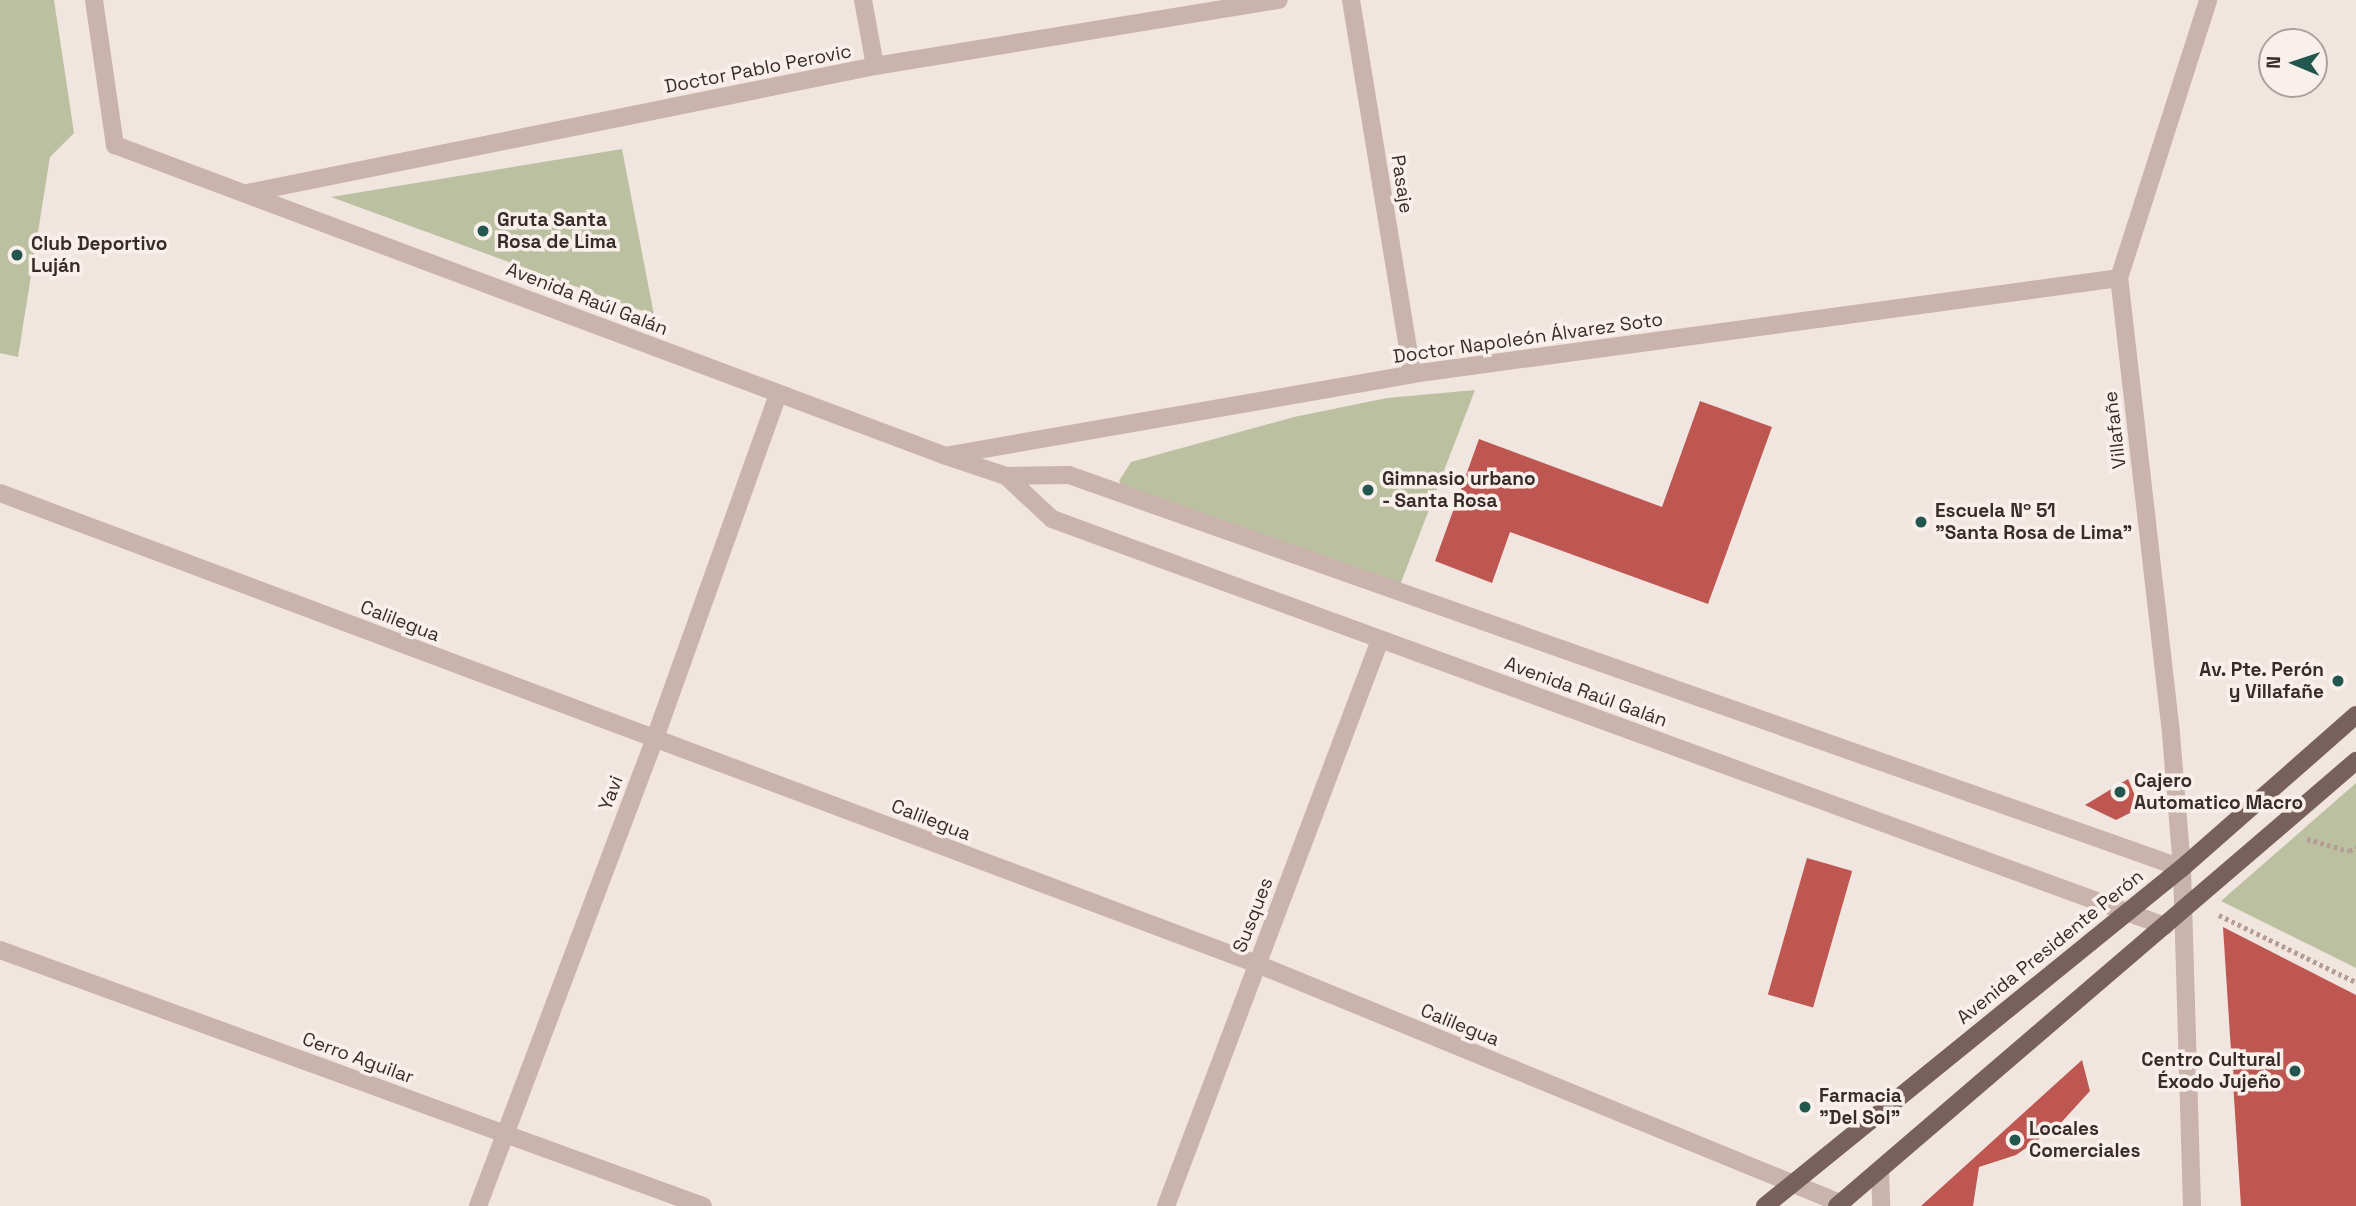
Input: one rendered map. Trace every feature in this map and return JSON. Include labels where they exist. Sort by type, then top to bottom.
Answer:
[{"type":"main road","name":"Avenida Presidente Perón","points":[[1765,1206],[2182,868],[2356,715]]},
{"type":"main road","points":[[1838,1205],[2356,761]]},
{"type":"street","name":"Avenida Raúl Galán","points":[[94,0],[115,145],[946,456],[1006,476],[1069,475],[2182,868]]},
{"type":"street","points":[[863,0],[875,66]]},
{"type":"street","name":"Doctor Pablo Perovic","points":[[247,193],[875,66],[1279,0]]},
{"type":"street","name":"Pasaje","points":[[1351,0],[1412,374]]},
{"type":"street","name":"Villafañe","points":[[2192,1206],[2182,868],[2171,733],[2119,278],[2208,0]]},
{"type":"street","name":"Doctor Napoleón Álvarez Soto","points":[[946,456],[1412,374],[2119,278]]},
{"type":"street","name":"Yavi","points":[[478,1206],[503,1133],[655,738],[778,394]]},
{"type":"street","name":"Avenida Raúl Galán","points":[[1006,476],[1052,519],[2165,926]]},
{"type":"street","name":"Calilegua","points":[[0,493],[1257,964],[1838,1205]]},
{"type":"street","name":"Susques","points":[[1166,1206],[1380,640]]},
{"type":"street","name":"Cerro Aguilar","points":[[0,950],[703,1206]]},
{"type":"street","points":[[1880,1171],[1881,1206]]},
{"type":"path","points":[[2276,830],[2349,851],[2356,848]]},
{"type":"path","points":[[2184,910],[2224,916],[2356,982]]},
{"type":"green space","name":"Club Deportivo Luján","points":[[0,0],[54,0],[74,133],[50,157],[18,357],[0,353]]},
{"type":"green space","points":[[622,149],[654,315],[331,197]]},
{"type":"green space","points":[[1475,390],[1400,585],[1131,499],[1119,481],[1131,462],[1294,417],[1387,398]]},
{"type":"green space","points":[[2356,783],[2356,968],[2221,901]]},
{"type":"building","points":[[1700,401],[1772,427],[1708,604],[1510,532],[1492,583],[1435,561],[1479,439],[1662,507]]},
{"type":"building","name":"Cajero Automatico Macro","points":[[2128,779],[2140,808],[2116,820],[2085,805]]},
{"type":"building","points":[[1807,858],[1852,871],[1813,1007],[1768,994]]},
{"type":"building","name":"Centro Cultural Éxodo Jujeño","points":[[2223,927],[2356,995],[2356,1206],[2241,1206]]},
{"type":"building","name":"Locales Comerciales","points":[[2082,1060],[2090,1091],[2058,1126],[2016,1155],[1979,1167],[1973,1206],[1921,1206]]},
{"type":"place","name":"Gruta Santa Rosa de Lima","points":[[483,231]]},
{"type":"place","name":"Club Deportivo Luján","points":[[17,255]]},
{"type":"place","name":"Gimnasio urbano - Santa Rosa","points":[[1368,490]]},
{"type":"place","name":"Escuela Nº 51 \"Santa Rosa de Lima\"","points":[[1921,522]]},
{"type":"place","name":"Av. Pte. Perón y Villafañe","points":[[2338,681]]},
{"type":"place","name":"Cajero Automatico Macro","points":[[2120,792]]},
{"type":"place","name":"Centro Cultural Éxodo Jujeño","points":[[2295,1071]]},
{"type":"place","name":"Farmacia \"Del Sol\"","points":[[1805,1107]]},
{"type":"place","name":"Locales Comerciales","points":[[2015,1140]]}]
